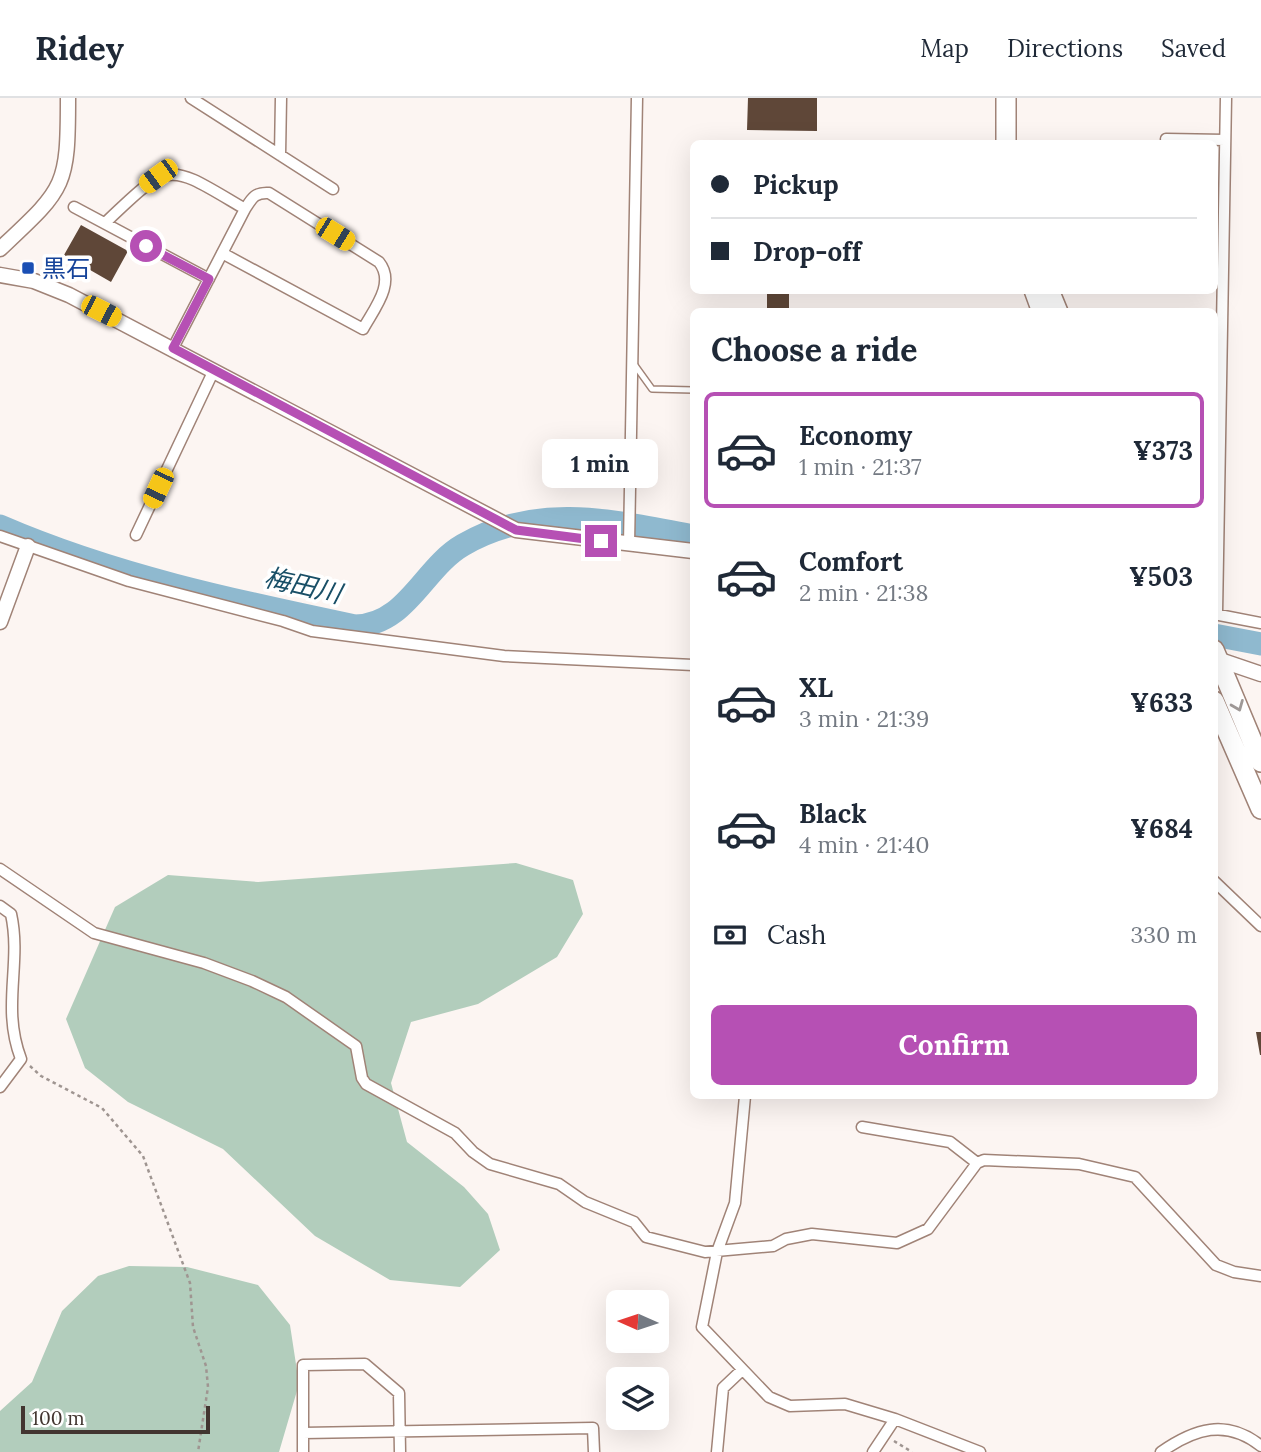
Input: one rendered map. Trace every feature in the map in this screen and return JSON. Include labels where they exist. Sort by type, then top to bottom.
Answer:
[{"type":"highway","points":[[1006,98],[1006,140]]},
{"type":"highway","points":[[1017,140],[1018,98]]},
{"type":"highway","points":[[1218,661],[1261,762]]},
{"type":"highway","points":[[1218,710],[1261,808]]},
{"type":"street","points":[[0,249],[58,192],[65,176],[68,98]]},
{"type":"street","points":[[191,98],[333,189]]},
{"type":"street","points":[[280,155],[281,98]]},
{"type":"street","points":[[629,544],[637,98]]},
{"type":"street","points":[[1218,518],[1226,98]]},
{"type":"street","points":[[1166,139],[1226,139]]},
{"type":"street","points":[[105,223],[158,176],[174,174],[187,175],[245,209]]},
{"type":"street","points":[[173,348],[209,279],[222,253],[245,209],[254,195],[269,193],[379,262],[386,275],[385,287],[363,330],[222,253]]},
{"type":"street","points":[[74,207],[209,279]]},
{"type":"street","points":[[0,275],[34,281],[69,295],[516,530],[690,551]]},
{"type":"street","points":[[136,535],[214,370]]},
{"type":"street","points":[[0,536],[129,581],[312,631],[504,656],[690,665]]},
{"type":"street","points":[[0,622],[28,546]]},
{"type":"street","points":[[1218,613],[1261,623]]},
{"type":"street","points":[[1218,657],[1261,674]]},
{"type":"street","points":[[0,869],[94,933],[204,963],[286,996],[356,1046],[362,1078],[366,1084],[455,1133],[473,1152],[490,1164],[559,1184],[585,1202],[634,1222],[646,1237],[705,1252],[773,1247],[786,1239],[812,1234],[897,1242],[928,1229],[977,1163],[985,1160],[1079,1164],[1135,1177],[1216,1265],[1234,1272],[1261,1276]]},
{"type":"street","points":[[1218,885],[1261,926]]},
{"type":"street","points":[[0,906],[11,914],[14,929],[10,1022],[21,1059],[0,1087]]},
{"type":"street","points":[[745,1099],[734,1203],[717,1252],[702,1327],[769,1397],[790,1406],[845,1404],[895,1419],[980,1452]]},
{"type":"street","points":[[862,1127],[950,1142],[977,1163]]},
{"type":"street","points":[[303,1452],[303,1365],[365,1364],[399,1393],[400,1452]]},
{"type":"street","points":[[717,1452],[723,1388],[742,1370]]},
{"type":"street","points":[[873,1452],[895,1419]]},
{"type":"street","points":[[303,1433],[593,1428],[594,1452]]},
{"type":"street","points":[[1161,1452],[1186,1434],[1209,1430],[1235,1431],[1261,1446]]},
{"type":"lane","points":[[632,361],[652,389],[690,390]]},
{"type":"path","points":[[21,1059],[41,1076],[102,1108],[143,1156],[190,1283],[193,1327],[206,1366],[208,1387],[198,1452]]},
{"type":"path","points":[[884,1435],[912,1452]]},
{"type":"green space","points":[[516,863],[573,880],[583,914],[557,957],[478,1004],[411,1022],[391,1083],[407,1142],[464,1187],[488,1214],[500,1250],[460,1287],[390,1280],[315,1236],[223,1149],[128,1102],[85,1068],[66,1019],[115,907],[168,875],[258,882]]},
{"type":"green space","points":[[129,1266],[187,1267],[258,1285],[290,1325],[299,1384],[279,1452],[0,1452],[0,1411],[32,1382],[62,1311],[98,1276]]},
{"type":"building","points":[[748,98],[817,98],[817,131],[747,130]]},
{"type":"building","points":[[81,225],[128,251],[111,282],[64,255]]},
{"type":"building","points":[[767,294],[789,294],[789,308],[767,308]]},
{"type":"building","points":[[1256,1032],[1261,1032],[1261,1055],[1260,1055]]},
{"type":"waterway","name":"梅田川","points":[[0,526],[130,573],[355,626],[373,623],[388,616],[414,594],[449,555],[463,545],[519,523],[547,519],[605,521],[690,535]]},
{"type":"waterway","name":"梅田川","points":[[1218,636],[1261,644]]},
{"type":"place","name":"黒石","points":[[28,268]]},
{"type":"route","points":[[146,246],[209,279],[173,348],[516,530],[601,541]]}]
